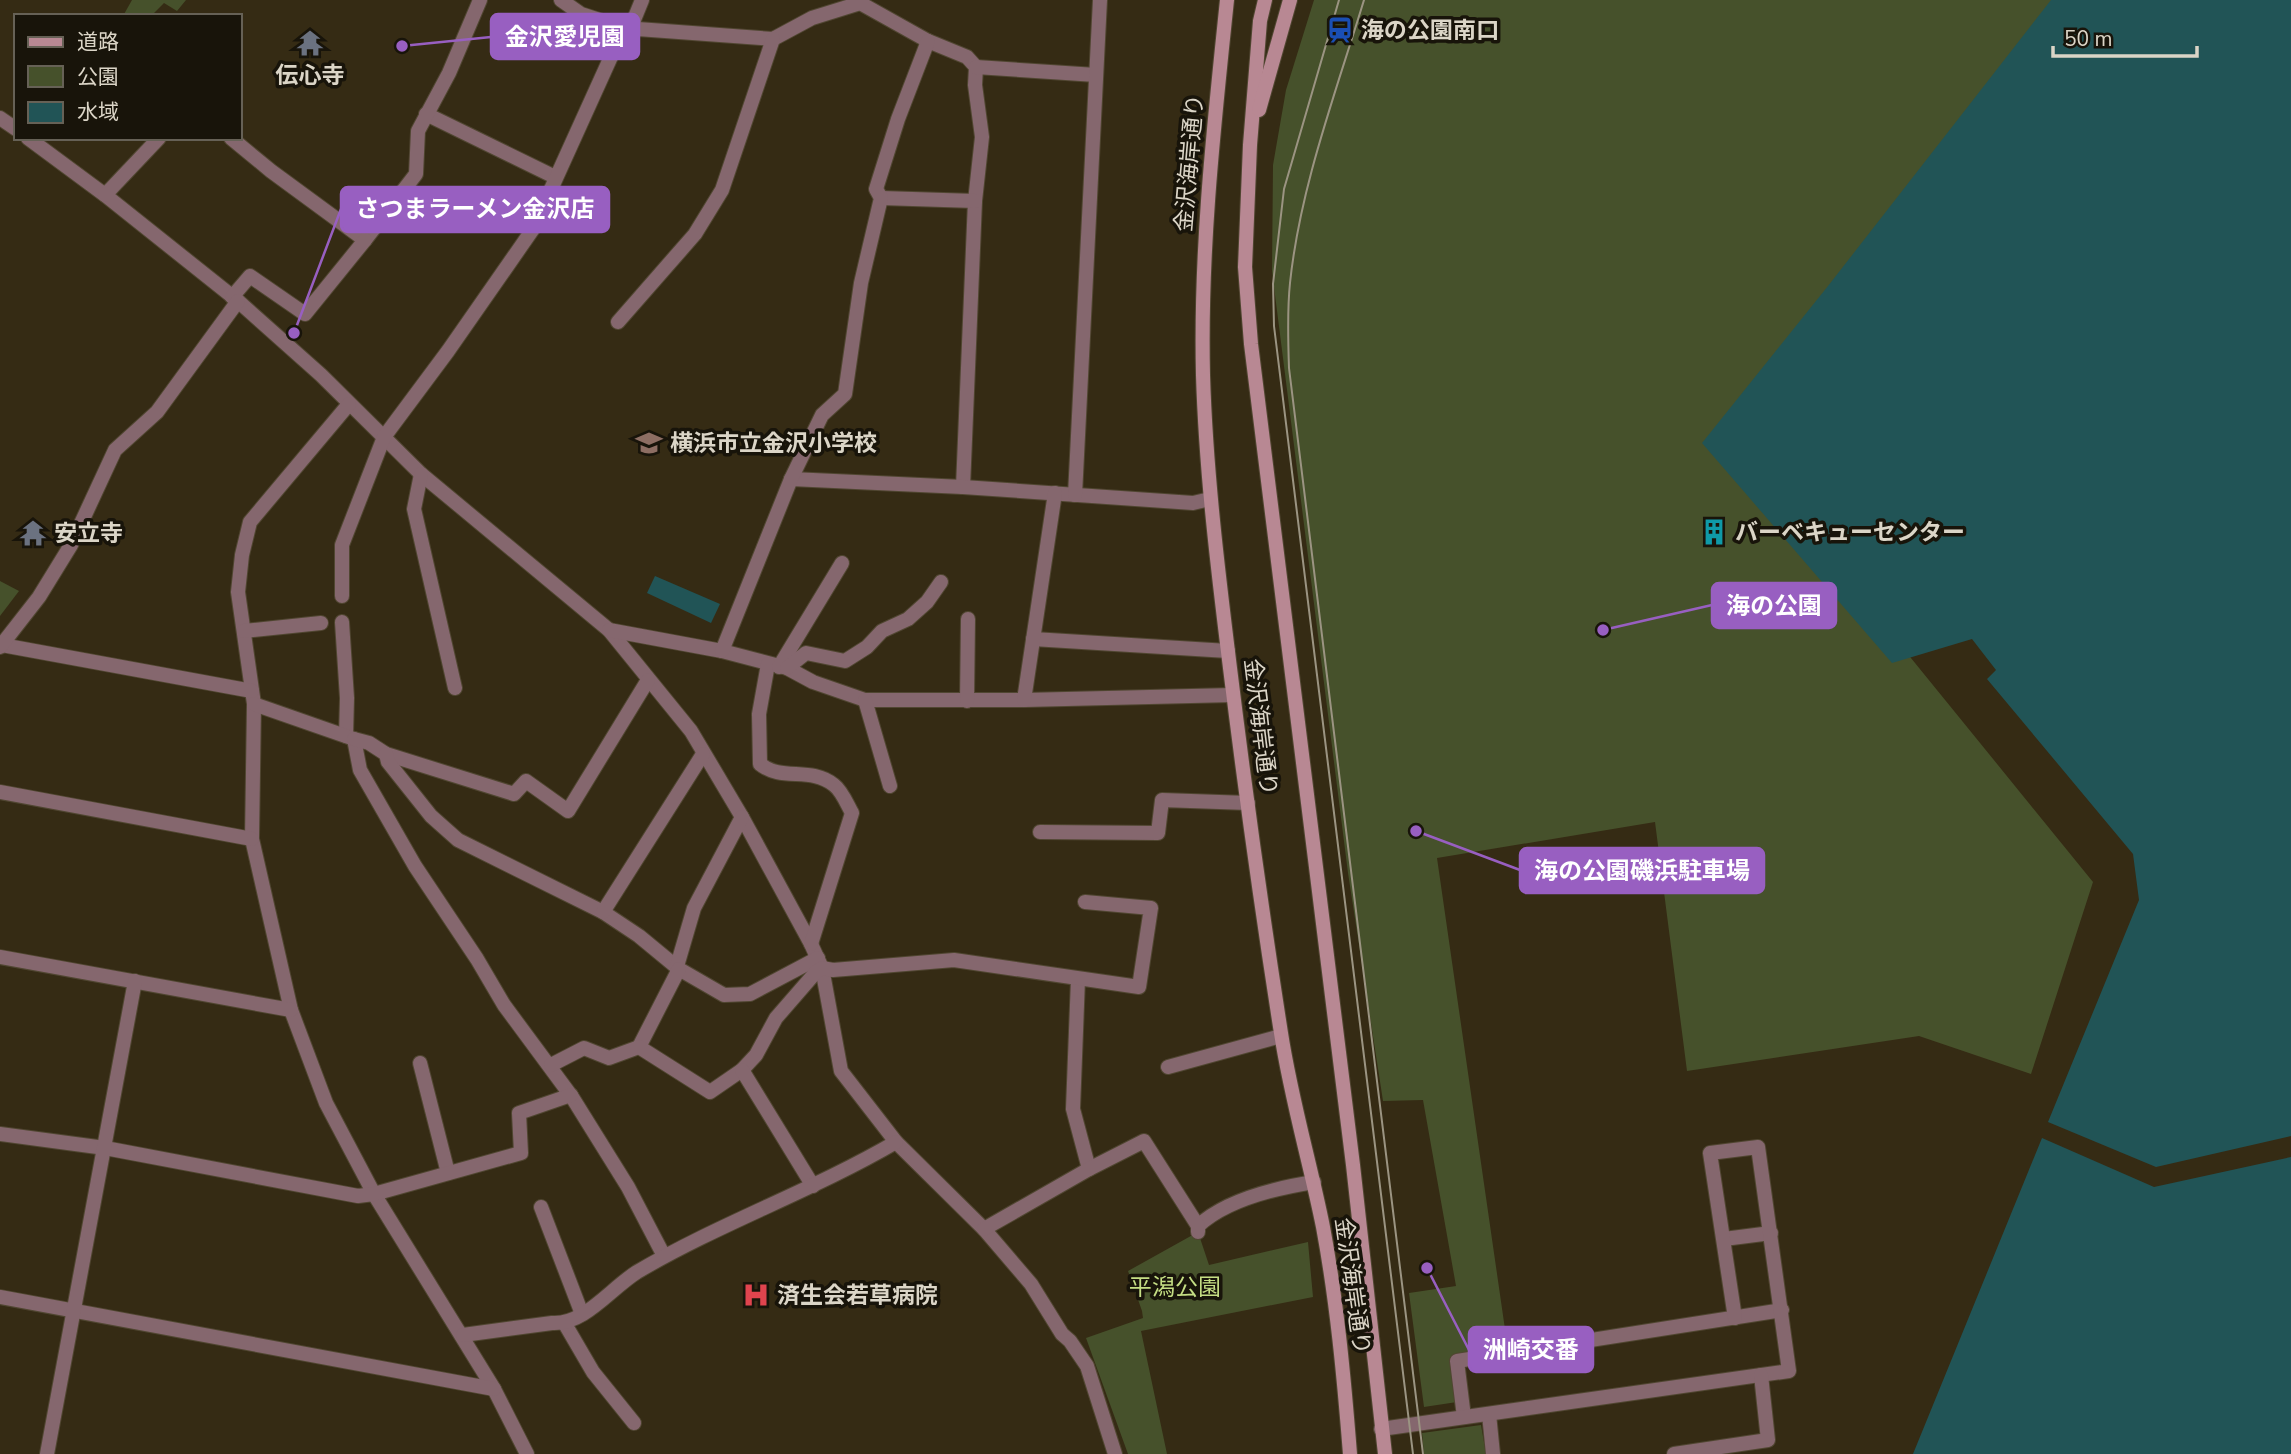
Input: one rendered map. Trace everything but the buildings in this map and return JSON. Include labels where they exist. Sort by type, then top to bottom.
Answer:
[{"type":"street","points":[[480,0],[449,74],[418,131],[416,174],[305,314],[250,276],[157,412],[115,450],[71,545],[40,597],[1,646],[253,697],[369,743],[386,754],[514,794],[526,781],[568,811],[648,680]]},
{"type":"street","points":[[561,0],[581,14],[627,27],[773,38],[812,18],[861,2],[928,41],[967,57],[976,67],[1096,75]]},
{"type":"street","points":[[342,596],[342,545],[384,437],[533,229],[555,177],[642,0]]},
{"type":"street","points":[[1075,495],[1100,0]]},
{"type":"street","name":"金沢海岸通り","points":[[1227,0],[1205,234],[1203,375],[1210,499],[1233,695],[1281,1036],[1314,1182],[1331,1273],[1350,1454]]},
{"type":"street","points":[[1265,0],[1260,21],[1250,145],[1245,267],[1251,344],[1353,1165],[1385,1454]]},
{"type":"street","points":[[1250,145],[1290,0]]},
{"type":"street","points":[[618,322],[695,234],[722,190],[773,38]]},
{"type":"street","points":[[722,651],[791,479],[822,415],[845,394],[862,283],[881,198],[876,189],[898,118],[928,41]]},
{"type":"street","points":[[963,486],[975,201],[982,137],[975,85],[976,67]]},
{"type":"street","points":[[426,114],[555,177]]},
{"type":"street","points":[[31,140],[105,195],[235,299],[421,474],[609,631],[691,732],[742,817],[811,944],[820,963],[841,1071],[896,1142],[984,1229],[1031,1284],[1062,1334],[1087,1366],[1115,1454]]},
{"type":"street","points":[[105,195],[157,140]]},
{"type":"street","points":[[233,140],[276,175],[365,240]]},
{"type":"street","points":[[881,198],[975,201]]},
{"type":"street","points":[[349,404],[250,522],[242,555],[238,592],[253,697],[252,839],[291,1010],[326,1102],[374,1194],[463,1335],[527,1454]]},
{"type":"street","points":[[421,474],[414,509],[455,688]]},
{"type":"street","points":[[791,479],[963,486],[1193,503],[1210,499]]},
{"type":"street","points":[[1024,701],[1055,494]]},
{"type":"street","points":[[811,944],[852,813],[836,786],[817,775],[770,772],[760,764],[759,714],[778,666],[842,563]]},
{"type":"street","points":[[778,666],[806,653],[845,662],[867,648],[882,631],[908,619],[928,602],[941,582]]},
{"type":"street","points":[[967,701],[968,619]]},
{"type":"street","points":[[342,622],[350,737],[360,770],[415,866],[504,1005],[571,1095],[628,1187],[664,1256]]},
{"type":"street","points":[[244,631],[321,623]]},
{"type":"street","points":[[609,631],[722,651],[778,666],[813,682],[865,699],[1024,701],[1233,695]]},
{"type":"street","points":[[1033,639],[1228,651]]},
{"type":"street","points":[[865,699],[890,786]]},
{"type":"street","points":[[386,754],[388,762],[431,816],[458,840],[603,912],[678,967],[724,995],[750,994],[820,963]]},
{"type":"street","points":[[603,912],[703,754]]},
{"type":"street","points":[[0,792],[252,839]]},
{"type":"street","points":[[1040,832],[1158,832],[1162,800],[1248,803]]},
{"type":"street","points":[[551,1065],[584,1048],[610,1058],[639,1047],[678,967],[694,908],[742,817]]},
{"type":"street","points":[[820,963],[832,970],[954,960],[1139,987],[1151,908],[1085,902]]},
{"type":"street","points":[[0,957],[291,1010]]},
{"type":"street","points":[[639,1047],[710,1092],[742,1070],[756,1055],[776,1018],[816,972],[820,963]]},
{"type":"street","points":[[1078,979],[1073,1109],[1089,1169]]},
{"type":"street","points":[[47,1454],[135,981]]},
{"type":"street","points":[[1168,1067],[1281,1036]]},
{"type":"street","points":[[420,1063],[448,1172]]},
{"type":"street","points":[[742,1070],[813,1186]]},
{"type":"street","points":[[0,1134],[105,1148],[358,1196],[374,1194],[521,1153],[519,1113],[571,1095]]},
{"type":"street","points":[[984,1229],[1144,1141],[1198,1229],[1209,1216],[1230,1205],[1314,1182]]},
{"type":"street","points":[[463,1335],[552,1323],[565,1324],[628,1278],[664,1256],[813,1186],[896,1142]]},
{"type":"street","points":[[1381,1429],[1789,1371],[1758,1147],[1710,1153],[1735,1318]]},
{"type":"street","points":[[541,1207],[582,1314]]},
{"type":"street","points":[[1724,1239],[1770,1233]]},
{"type":"street","points":[[0,1297],[494,1389]]},
{"type":"street","points":[[1464,1417],[1457,1361],[1782,1310]]},
{"type":"street","points":[[565,1324],[593,1372],[634,1423]]},
{"type":"street","points":[[1674,1454],[1768,1440],[1760,1375]]},
{"type":"street","points":[[1489,1414],[1493,1454]]},
{"type":"green space","points":[[132,0],[186,0],[177,11],[164,3],[153,14],[124,14]]},
{"type":"green space","points":[[1314,0],[2108,0],[1733,439],[2093,882],[2031,1074],[1919,1036],[1687,1071],[1655,822],[1437,858],[1508,1350],[1452,1358],[1457,1402],[1424,1407],[1409,1293],[1456,1286],[1423,1100],[1383,1101],[1348,873],[1272,271],[1273,165],[1286,90]]},
{"type":"green space","points":[[0,581],[19,591],[0,616]]},
{"type":"green space","name":"平潟公園","points":[[1198,1232],[1209,1265],[1308,1242],[1313,1297],[1141,1331],[1167,1454],[1128,1454],[1086,1338],[1143,1318],[1128,1271]]},
{"type":"green space","points":[[1481,1425],[1486,1454],[1424,1454],[1422,1433]]},
{"type":"water","points":[[2051,0],[2291,0],[2291,1136],[2156,1167],[2048,1122],[2139,900],[2133,854],[1987,679],[1996,670],[1972,639],[1892,663],[1702,443]]},
{"type":"water","points":[[655,576],[720,604],[711,623],[647,593]]},
{"type":"water","points":[[2042,1138],[2154,1187],[2291,1157],[2291,1454],[1913,1454]]},
{"type":"tram line","points":[[1339,0],[1284,189],[1273,284],[1274,326],[1413,1454]]},
{"type":"tram line","points":[[1364,0],[1320,140],[1302,211],[1289,294],[1289,368],[1423,1454]]},
{"type":"place","name":"海の公園南口","points":[[1340,30]]},
{"type":"place","name":"伝心寺","points":[[310,43]]},
{"type":"place","name":"金沢愛児園","points":[[402,46]]},
{"type":"place","name":"さつまラーメン金沢店","points":[[294,333]]},
{"type":"place","name":"横浜市立金沢小学校","points":[[649,443]]},
{"type":"place","name":"バーベキューセンター","points":[[1714,532]]},
{"type":"place","name":"安立寺","points":[[33,533]]},
{"type":"place","name":"海の公園","points":[[1603,630]]},
{"type":"place","name":"海の公園磯浜駐車場","points":[[1416,831]]},
{"type":"place","name":"洲崎交番","points":[[1427,1268]]},
{"type":"place","name":"済生会若草病院","points":[[756,1295]]}]
